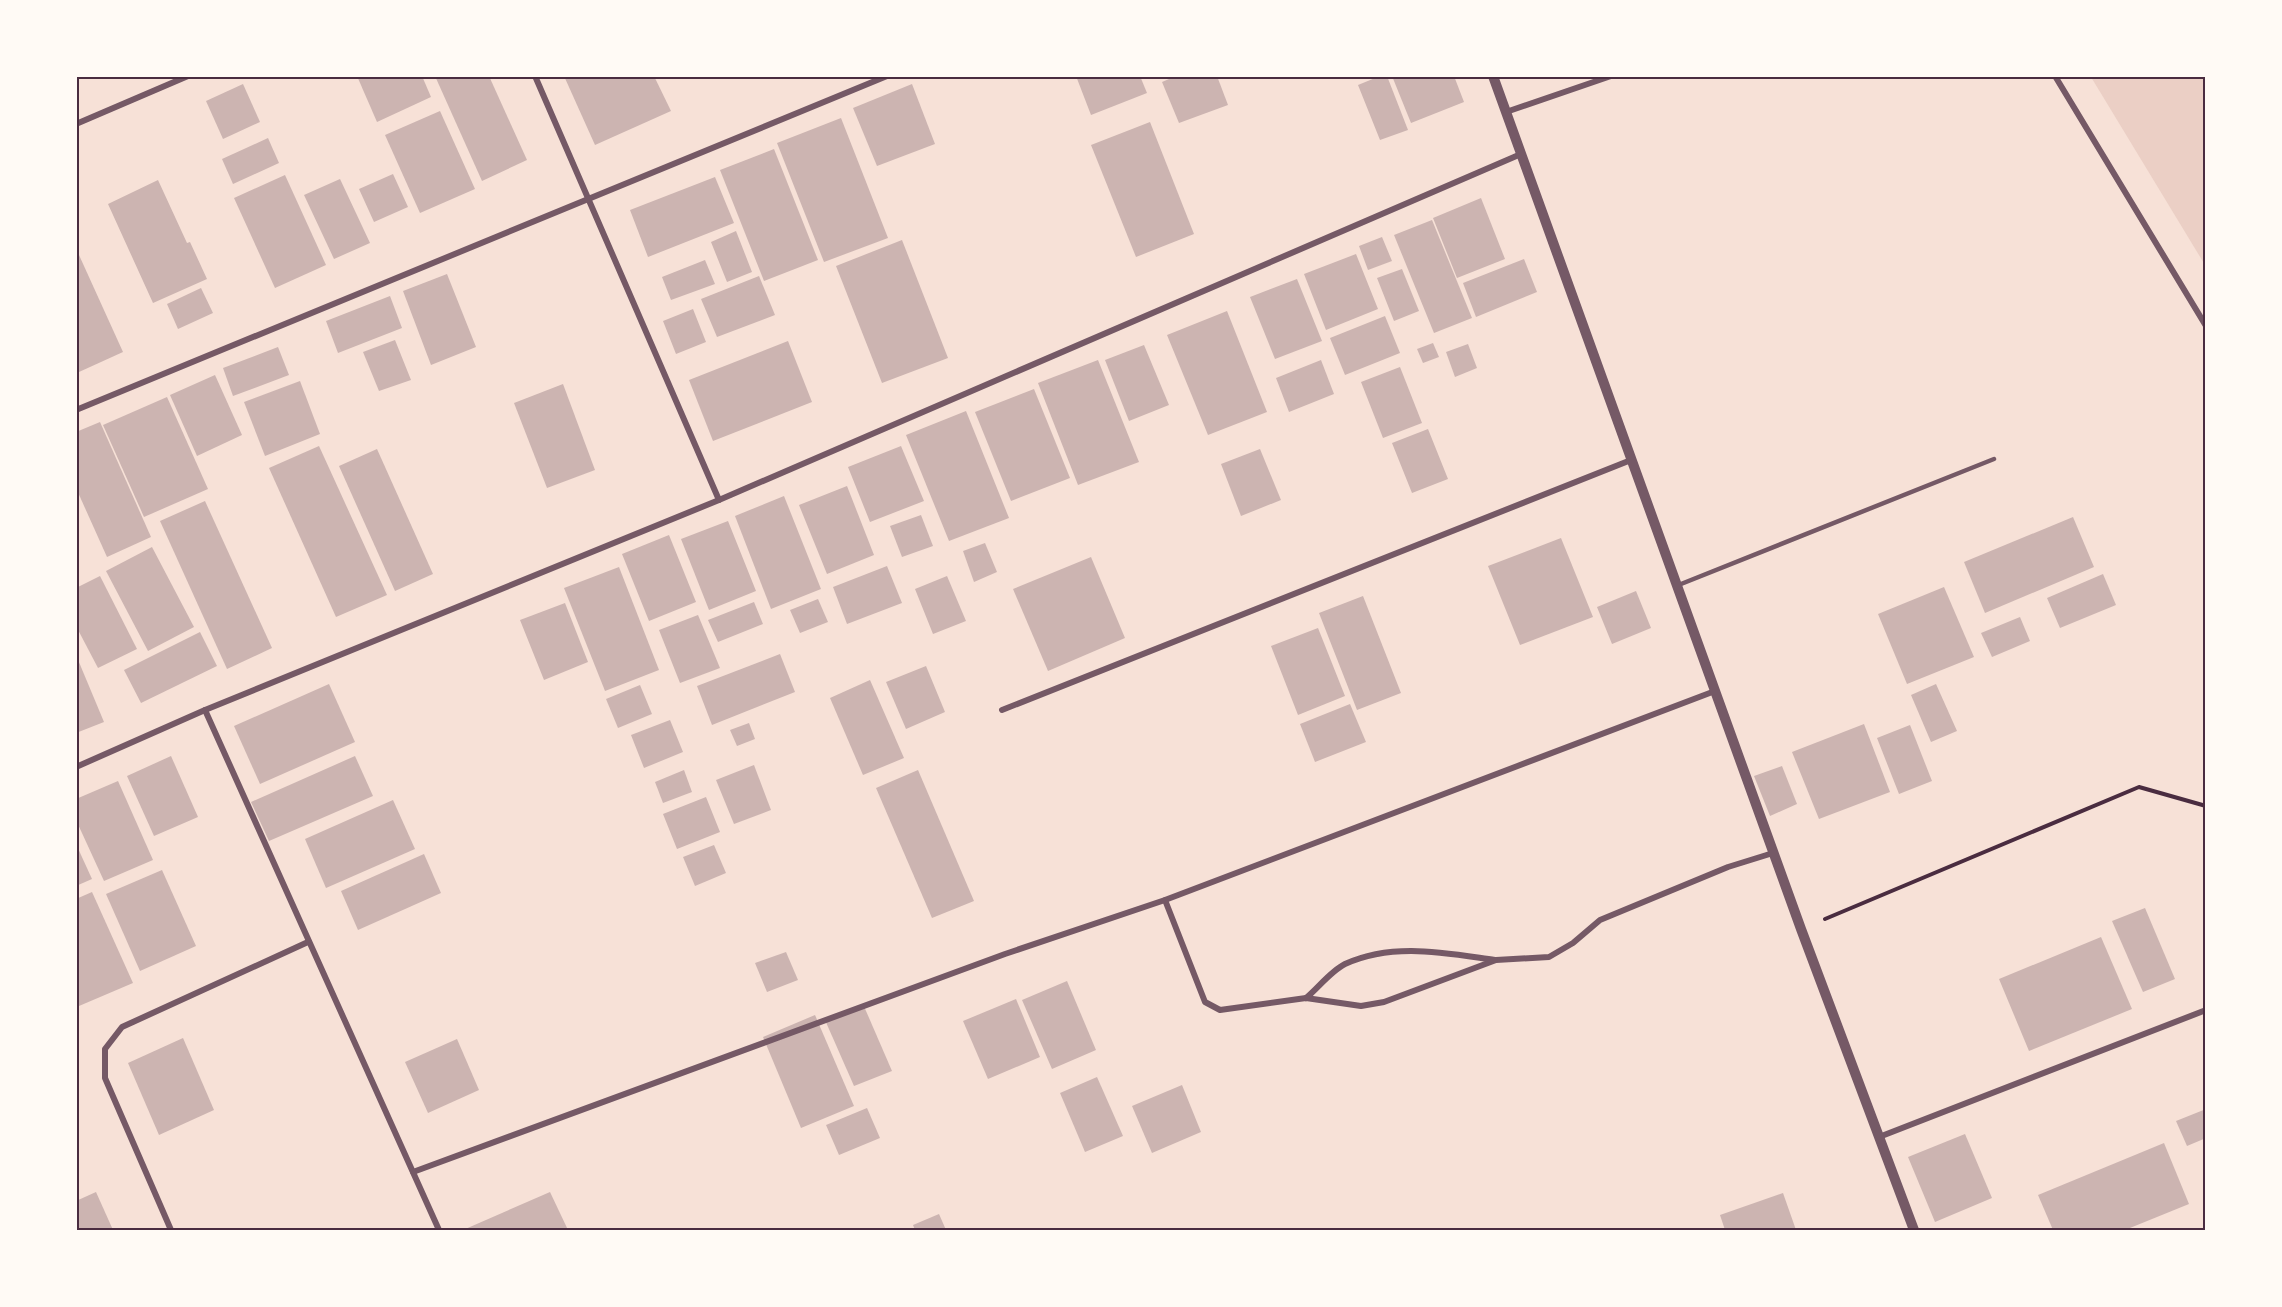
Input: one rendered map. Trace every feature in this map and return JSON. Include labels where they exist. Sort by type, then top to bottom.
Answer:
[{"type":"street","points":[[76,124],[188,76]]},
{"type":"street","points":[[535,76],[719,500]]},
{"type":"street","points":[[76,410],[887,76]]},
{"type":"street","points":[[1494,76],[1773,853],[1914,1230]]},
{"type":"street","points":[[1506,112],[1611,76]]},
{"type":"street","points":[[2055,76],[2205,326]]},
{"type":"street","points":[[76,767],[205,710],[719,500],[1521,154]]},
{"type":"street","points":[[1002,710],[1632,460]]},
{"type":"street","points":[[413,1172],[1005,954],[1165,900],[1715,691]]},
{"type":"street","points":[[205,710],[439,1230]]},
{"type":"street","points":[[1306,998],[1343,965],[1386,952],[1424,950],[1496,960],[1549,957],[1573,943],[1600,920],[1728,867],[1773,853]]},
{"type":"street","points":[[1165,900],[1205,1002],[1220,1010],[1306,998],[1361,1006],[1384,1002],[1496,960]]},
{"type":"street","points":[[171,1230],[105,1078],[105,1049],[122,1027],[308,942]]},
{"type":"street","points":[[1879,1137],[2205,1010]]},
{"type":"lane","points":[[1676,586],[1994,459]]},
{"type":"path","points":[[1801,929],[2139,787],[2205,806]]},
{"type":"shaded area","points":[[2091,77],[2205,77],[2205,265]]},
{"type":"building","points":[[357,76],[422,76],[431,97],[377,122]]},
{"type":"building","points":[[435,76],[489,76],[527,160],[482,181]]},
{"type":"building","points":[[564,76],[654,76],[671,111],[595,145]]},
{"type":"building","points":[[1076,76],[1140,76],[1147,93],[1091,115]]},
{"type":"building","points":[[1176,76],[1217,76],[1228,105],[1179,123],[1162,82]]},
{"type":"building","points":[[1380,76],[1387,76],[1408,130],[1380,140],[1358,85]]},
{"type":"building","points":[[1392,76],[1454,76],[1464,102],[1411,123]]},
{"type":"building","points":[[243,84],[260,122],[223,139],[206,101]]},
{"type":"building","points":[[912,84],[935,144],[877,166],[853,108]]},
{"type":"building","points":[[440,111],[475,189],[420,213],[385,135]]},
{"type":"building","points":[[841,118],[888,238],[824,262],[777,143]]},
{"type":"building","points":[[1150,122],[1194,234],[1136,257],[1091,145]]},
{"type":"building","points":[[268,138],[279,163],[233,184],[222,159]]},
{"type":"building","points":[[774,149],[818,260],[764,281],[720,170]]},
{"type":"building","points":[[393,174],[408,207],[374,222],[359,189]]},
{"type":"building","points":[[285,175],[326,265],[275,288],[234,198]]},
{"type":"building","points":[[715,177],[734,223],[648,257],[630,210]]},
{"type":"building","points":[[340,179],[370,243],[334,259],[304,195]]},
{"type":"building","points":[[158,180],[187,243],[190,242],[207,279],[153,303],[108,204]]},
{"type":"building","points":[[1481,198],[1505,259],[1457,278],[1433,218]]},
{"type":"building","points":[[1432,220],[1472,318],[1434,333],[1394,235]]},
{"type":"building","points":[[736,231],[752,272],[727,282],[711,242]]},
{"type":"building","points":[[1382,237],[1392,261],[1368,270],[1359,246]]},
{"type":"building","points":[[902,240],[948,358],[882,383],[836,266]]},
{"type":"building","points":[[1356,254],[1378,309],[1326,330],[1304,274]]},
{"type":"building","points":[[79,255],[123,352],[79,372],[76,367],[76,256]]},
{"type":"building","points":[[1524,259],[1537,292],[1476,317],[1463,283]]},
{"type":"building","points":[[705,260],[715,284],[671,300],[662,277]]},
{"type":"building","points":[[1402,269],[1419,311],[1394,321],[1377,278]]},
{"type":"building","points":[[447,274],[476,347],[431,365],[403,291]]},
{"type":"building","points":[[759,276],[775,315],[717,337],[701,299]]},
{"type":"building","points":[[1297,279],[1322,341],[1275,359],[1250,297]]},
{"type":"building","points":[[201,288],[213,313],[178,329],[167,304]]},
{"type":"building","points":[[390,296],[402,328],[338,353],[326,321]]},
{"type":"building","points":[[693,309],[706,342],[676,354],[663,321]]},
{"type":"building","points":[[1227,311],[1267,412],[1208,435],[1167,335]]},
{"type":"building","points":[[1385,316],[1400,353],[1345,375],[1330,338]]},
{"type":"building","points":[[395,340],[411,380],[379,391],[363,352]]},
{"type":"building","points":[[788,341],[812,402],[713,441],[689,380]]},
{"type":"building","points":[[1433,343],[1439,357],[1423,363],[1417,349]]},
{"type":"building","points":[[1468,344],[1477,368],[1455,377],[1446,352]]},
{"type":"building","points":[[1144,345],[1169,405],[1129,421],[1105,360]]},
{"type":"building","points":[[278,347],[289,375],[233,396],[223,368]]},
{"type":"building","points":[[1098,360],[1139,462],[1078,485],[1038,383]]},
{"type":"building","points":[[1321,360],[1334,394],[1289,412],[1276,378]]},
{"type":"building","points":[[1400,367],[1422,423],[1383,438],[1361,382]]},
{"type":"building","points":[[215,375],[242,435],[197,456],[170,395]]},
{"type":"building","points":[[300,381],[320,434],[265,456],[244,402]]},
{"type":"building","points":[[563,384],[595,470],[547,488],[514,403]]},
{"type":"building","points":[[1034,389],[1070,478],[1011,501],[975,412]]},
{"type":"building","points":[[167,397],[208,489],[144,517],[103,425]]},
{"type":"building","points":[[966,411],[1009,518],[949,541],[906,435]]},
{"type":"building","points":[[100,422],[151,537],[107,557],[76,488],[76,432]]},
{"type":"building","points":[[1428,429],[1448,479],[1412,493],[1392,443]]},
{"type":"building","points":[[319,446],[387,595],[336,617],[269,468]]},
{"type":"building","points":[[901,446],[924,501],[870,522],[848,467]]},
{"type":"building","points":[[377,449],[433,574],[395,591],[339,466]]},
{"type":"building","points":[[1260,449],[1281,500],[1241,516],[1221,464]]},
{"type":"building","points":[[847,486],[874,555],[827,574],[799,505]]},
{"type":"building","points":[[784,496],[821,589],[771,609],[735,516]]},
{"type":"building","points":[[205,501],[272,648],[227,669],[160,521]]},
{"type":"building","points":[[921,515],[933,546],[902,557],[890,526]]},
{"type":"building","points":[[2073,517],[2094,567],[1985,613],[1964,562]]},
{"type":"building","points":[[728,521],[756,591],[709,610],[681,539]]},
{"type":"building","points":[[669,535],[696,602],[649,621],[622,554]]},
{"type":"building","points":[[1561,538],[1593,617],[1520,645],[1488,566]]},
{"type":"building","points":[[985,543],[997,572],[974,582],[963,551]]},
{"type":"building","points":[[152,547],[194,627],[148,651],[106,571]]},
{"type":"building","points":[[1091,557],[1125,638],[1048,671],[1013,589]]},
{"type":"building","points":[[887,566],[902,603],[847,624],[833,587]]},
{"type":"building","points":[[619,567],[659,670],[605,691],[564,588]]},
{"type":"building","points":[[2103,574],[2116,605],[2060,628],[2047,598]]},
{"type":"building","points":[[100,576],[137,649],[98,668],[76,626],[76,588]]},
{"type":"building","points":[[947,576],[966,621],[933,634],[915,589]]},
{"type":"building","points":[[1944,587],[1974,657],[1907,684],[1878,614]]},
{"type":"building","points":[[1636,591],[1651,628],[1612,644],[1597,607]]},
{"type":"building","points":[[1363,596],[1401,693],[1357,710],[1319,613]]},
{"type":"building","points":[[818,599],[828,622],[800,633],[790,610]]},
{"type":"building","points":[[754,602],[763,624],[718,642],[708,620]]},
{"type":"building","points":[[565,603],[588,662],[544,680],[520,620]]},
{"type":"building","points":[[698,615],[720,668],[680,683],[659,630]]},
{"type":"building","points":[[2020,617],[2030,641],[1992,657],[1981,633]]},
{"type":"building","points":[[1318,628],[1345,696],[1298,715],[1271,646]]},
{"type":"building","points":[[200,632],[217,666],[141,703],[124,670]]},
{"type":"building","points":[[780,654],[795,692],[712,725],[697,686]]},
{"type":"building","points":[[76,655],[104,722],[76,733]]},
{"type":"building","points":[[926,666],[945,712],[906,729],[886,682]]},
{"type":"building","points":[[870,680],[904,758],[863,775],[830,698]]},
{"type":"building","points":[[329,684],[355,742],[260,784],[234,726]]},
{"type":"building","points":[[1936,684],[1957,731],[1931,742],[1911,695]]},
{"type":"building","points":[[640,685],[652,714],[618,728],[606,699]]},
{"type":"building","points":[[1350,704],[1366,742],[1315,762],[1300,724]]},
{"type":"building","points":[[670,720],[683,752],[644,768],[631,735]]},
{"type":"building","points":[[749,723],[755,739],[737,746],[730,730]]},
{"type":"building","points":[[1864,724],[1890,792],[1819,819],[1792,752]]},
{"type":"building","points":[[1910,725],[1932,781],[1899,794],[1877,738]]},
{"type":"building","points":[[171,756],[198,817],[154,836],[127,776]]},
{"type":"building","points":[[355,756],[373,796],[269,841],[251,802]]},
{"type":"building","points":[[754,765],[771,810],[734,824],[716,780]]},
{"type":"building","points":[[1782,766],[1797,804],[1770,816],[1754,776]]},
{"type":"building","points":[[684,770],[692,792],[663,803],[655,782]]},
{"type":"building","points":[[918,770],[974,901],[932,918],[876,788]]},
{"type":"building","points":[[118,781],[153,860],[104,881],[76,820],[76,799]]},
{"type":"building","points":[[706,797],[720,832],[677,849],[663,814]]},
{"type":"building","points":[[393,800],[415,849],[326,888],[305,839]]},
{"type":"building","points":[[76,844],[92,879],[76,886]]},
{"type":"building","points":[[714,845],[726,873],[695,886],[683,857]]},
{"type":"building","points":[[424,854],[441,893],[358,930],[341,891]]},
{"type":"building","points":[[162,870],[196,946],[140,971],[106,894]]},
{"type":"building","points":[[92,892],[133,983],[79,1006],[76,1001],[76,899]]},
{"type":"building","points":[[2145,908],[2175,979],[2143,992],[2112,921]]},
{"type":"building","points":[[2101,937],[2132,1009],[2029,1051],[1999,979]]},
{"type":"building","points":[[786,952],[798,980],[767,992],[755,963]]},
{"type":"building","points":[[1067,981],[1096,1050],[1052,1069],[1022,1000]]},
{"type":"building","points":[[1016,999],[1040,1057],[988,1079],[963,1021]]},
{"type":"building","points":[[863,1004],[892,1071],[854,1086],[825,1020]]},
{"type":"building","points":[[815,1015],[854,1106],[801,1128],[763,1037]]},
{"type":"building","points":[[183,1038],[214,1110],[159,1135],[128,1063]]},
{"type":"building","points":[[457,1039],[479,1090],[428,1113],[405,1062]]},
{"type":"building","points":[[1097,1077],[1123,1136],[1085,1152],[1060,1093]]},
{"type":"building","points":[[1182,1085],[1201,1132],[1152,1153],[1132,1106]]},
{"type":"building","points":[[867,1108],[880,1138],[839,1155],[826,1125]]},
{"type":"building","points":[[2206,1109],[2206,1138],[2187,1146],[2176,1121]]},
{"type":"building","points":[[1965,1134],[1992,1198],[1935,1222],[1908,1157]]},
{"type":"building","points":[[2164,1143],[2189,1204],[2125,1230],[2053,1230],[2038,1195]]},
{"type":"building","points":[[96,1192],[113,1230],[76,1230],[76,1201]]},
{"type":"building","points":[[550,1192],[568,1230],[463,1230]]},
{"type":"building","points":[[1783,1193],[1796,1230],[1725,1230],[1720,1215]]},
{"type":"building","points":[[939,1214],[946,1230],[915,1230],[913,1225]]}]
